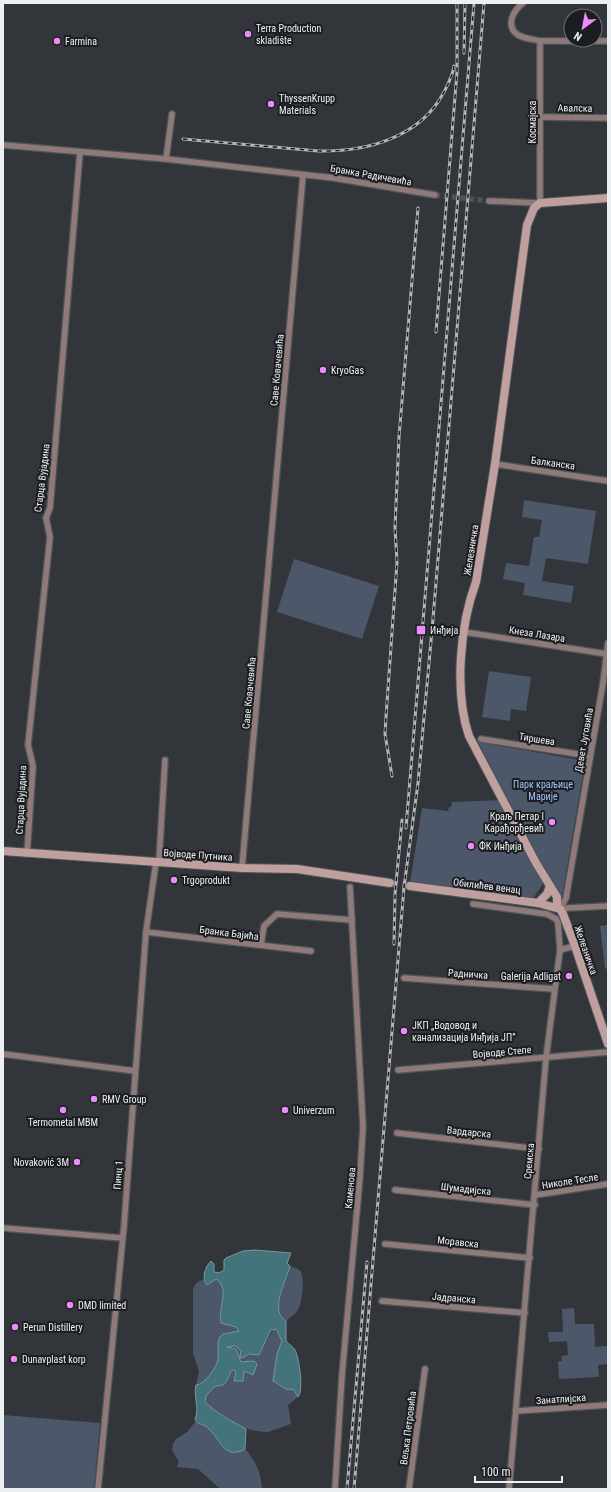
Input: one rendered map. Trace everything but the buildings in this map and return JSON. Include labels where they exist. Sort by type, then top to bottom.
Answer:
[{"type":"street","points":[[523,3],[513,14],[512,28],[514,32],[523,38],[540,40],[608,40]]},
{"type":"street","name":"Космајска","points":[[540,40],[540,203]]},
{"type":"street","points":[[166,159],[172,114]]},
{"type":"street","name":"Авалска","points":[[541,116],[608,118]]},
{"type":"street","points":[[3,145],[166,159],[303,175]]},
{"type":"street","name":"Старца Вујадина","points":[[27,854],[33,766],[28,744],[50,537],[46,518],[50,508],[80,152]]},
{"type":"street","name":"Бранка Радичевића","points":[[303,175],[334,178],[435,195]]},
{"type":"street","name":"Саве Ковачевића","points":[[242,868],[303,175]]},
{"type":"street","points":[[489,200],[540,203],[608,198]]},
{"type":"street","name":"Железничка","points":[[540,203],[534,208],[527,225],[495,464],[476,582],[470,596],[464,632],[460,685],[461,703],[469,736],[536,863],[557,897],[559,909],[575,946],[608,1044]]},
{"type":"street","name":"Балканска","points":[[495,464],[608,481]]},
{"type":"street","name":"Кнеза Лазара","points":[[464,632],[606,654]]},
{"type":"street","name":"Девет Југовића","points":[[559,909],[566,898],[590,756],[605,683],[608,643]]},
{"type":"street","name":"Тиршева","points":[[481,739],[590,756]]},
{"type":"street","name":"Пинц 1","points":[[98,1489],[122,1238],[146,932],[158,862],[165,760]]},
{"type":"street","name":"Војводе Путника","points":[[3,851],[27,854],[242,868],[297,869],[390,883]]},
{"type":"street","name":"Обилићев венац","points":[[410,886],[538,903],[559,909]]},
{"type":"street","points":[[538,903],[547,894],[550,886]]},
{"type":"street","name":"Каменова","points":[[335,1489],[342,1375],[360,1177],[363,1127],[350,888]]},
{"type":"street","name":"Сремска","points":[[473,904],[541,913],[556,919],[560,929],[560,950],[546,1058],[540,1148],[509,1489]]},
{"type":"street","points":[[559,909],[608,906]]},
{"type":"street","points":[[261,945],[264,926],[277,914],[352,920]]},
{"type":"street","name":"Бранка Бајића","points":[[146,932],[311,951]]},
{"type":"street","points":[[560,950],[575,946]]},
{"type":"street","name":"Радничка","points":[[404,978],[554,989]]},
{"type":"street","name":"Војводе Степе","points":[[398,1070],[608,1052]]},
{"type":"street","points":[[3,1054],[136,1071]]},
{"type":"street","name":"Вардарска","points":[[397,1133],[540,1148]]},
{"type":"street","name":"Николе Тесле","points":[[535,1196],[608,1184]]},
{"type":"street","name":"Шумадијска","points":[[395,1190],[535,1205]]},
{"type":"street","points":[[3,1228],[122,1238]]},
{"type":"street","name":"Моравска","points":[[385,1244],[530,1258]]},
{"type":"street","name":"Јадранска","points":[[382,1301],[525,1313]]},
{"type":"street","name":"Вељка Петровића","points":[[409,1489],[425,1369]]},
{"type":"street","name":"Занатлијска","points":[[516,1411],[608,1404]]},
{"type":"green space","points":[[524,500],[596,511],[588,564],[546,558],[542,581],[574,586],[571,603],[523,595],[525,583],[503,579],[506,563],[529,566],[534,537],[539,537],[542,520],[522,517]]},
{"type":"green space","points":[[294,559],[379,586],[362,639],[277,612]]},
{"type":"green space","points":[[489,671],[531,677],[526,711],[511,709],[510,721],[482,717]]},
{"type":"green space","name":"Парк краљице Марије","points":[[478,742],[585,761],[561,902]]},
{"type":"green space","name":"ФК Инђија","points":[[503,800],[545,881],[532,900],[410,883],[422,808],[448,811],[452,802]]},
{"type":"green space","points":[[608,925],[608,968],[605,969],[600,926]]},
{"type":"green space","points":[[290,1266],[301,1272],[303,1280],[301,1302],[298,1310],[286,1321],[281,1316],[279,1303],[280,1295]]},
{"type":"green space","points":[[216,1279],[223,1288],[223,1300],[220,1317],[221,1323],[236,1327],[239,1331],[223,1334],[219,1338],[217,1363],[213,1371],[206,1379],[196,1385],[199,1371],[193,1353],[193,1289],[200,1281],[204,1280],[204,1282]]},
{"type":"green space","points":[[574,1308],[575,1324],[594,1324],[595,1347],[607,1346],[608,1364],[598,1365],[599,1377],[559,1379],[558,1361],[562,1361],[561,1356],[568,1355],[567,1341],[549,1342],[548,1332],[563,1332],[562,1309]]},
{"type":"green space","points":[[274,1328],[282,1341],[277,1354],[275,1383],[286,1389],[294,1390],[298,1397],[288,1405],[291,1424],[267,1432],[258,1431],[233,1423],[205,1402],[206,1396],[215,1386],[225,1384],[231,1371],[234,1370],[236,1372],[234,1381],[243,1381],[244,1371],[251,1375],[244,1362],[239,1360],[237,1352],[233,1347],[226,1347],[236,1346],[247,1356],[252,1353],[259,1355]]},
{"type":"green space","points":[[3,1415],[100,1423],[94,1489],[3,1489]]},
{"type":"green space","points":[[196,1421],[212,1431],[227,1450],[238,1452],[245,1449],[257,1468],[262,1489],[220,1489],[198,1469],[177,1467],[179,1462],[172,1450],[173,1444],[176,1439],[187,1432]]},
{"type":"shaded area","points":[[255,1250],[291,1253],[287,1263],[290,1266],[280,1295],[279,1310],[281,1316],[286,1321],[286,1341],[297,1354],[301,1388],[298,1397],[294,1390],[286,1389],[273,1381],[277,1354],[282,1341],[276,1329],[271,1330],[259,1355],[249,1354],[242,1358],[240,1357],[241,1351],[236,1346],[227,1347],[236,1349],[241,1362],[254,1361],[257,1364],[253,1375],[244,1371],[243,1381],[234,1381],[236,1372],[234,1370],[231,1371],[224,1384],[215,1386],[206,1396],[205,1402],[225,1417],[246,1429],[245,1449],[238,1452],[232,1452],[223,1447],[208,1428],[197,1422],[195,1419],[197,1411],[195,1393],[196,1385],[206,1379],[213,1371],[217,1363],[219,1338],[223,1334],[239,1331],[236,1327],[221,1323],[220,1317],[223,1300],[223,1288],[216,1279],[207,1285],[204,1280],[204,1276],[207,1266],[211,1261],[214,1264],[214,1272],[219,1273],[224,1270],[224,1260],[226,1258],[243,1251]]},
{"type":"tunnel","points":[[435,195],[489,201]]},
{"type":"tunnel","points":[[390,883],[410,886]]},
{"type":"railway","points":[[436,332],[457,72],[457,3]]},
{"type":"railway","points":[[464,53],[465,3]]},
{"type":"railway","points":[[406,828],[474,3]]},
{"type":"railway","points":[[354,1489],[404,887],[418,783],[433,619],[484,3]]},
{"type":"railway","points":[[183,139],[318,151],[355,149],[373,145],[390,139],[421,121],[434,108],[444,92],[454,66]]},
{"type":"railway","points":[[392,776],[385,734],[397,562],[395,528],[399,437],[418,208]]},
{"type":"railway","points":[[394,944],[395,894],[402,820]]},
{"type":"railway","points":[[347,1489],[367,1262]]},
{"type":"place","name":"Terra Production skladište","points":[[248,34]]},
{"type":"place","name":"Farmina","points":[[57,41]]},
{"type":"place","name":"ThyssenKrupp Materials","points":[[271,104]]},
{"type":"place","name":"KryoGas","points":[[323,370]]},
{"type":"place","name":"Инђија","points":[[421,630]]},
{"type":"place","name":"Краљ Петар I Карађорђевић","points":[[552,822]]},
{"type":"place","name":"ФК Инђија","points":[[471,846]]},
{"type":"place","name":"Trgoprodukt","points":[[174,880]]},
{"type":"place","name":"Galerija Adligat","points":[[569,976]]},
{"type":"place","name":"ЈКП „Водовод и канализација Инђија ЈП”","points":[[404,1031]]},
{"type":"place","name":"RMV Group","points":[[94,1099]]},
{"type":"place","name":"Termometal MBM","points":[[63,1110]]},
{"type":"place","name":"Univerzum","points":[[285,1110]]},
{"type":"place","name":"Novaković 3M","points":[[77,1162]]},
{"type":"place","name":"DMD limited","points":[[70,1305]]},
{"type":"place","name":"Perun Distillery","points":[[15,1327]]},
{"type":"place","name":"Dunavplast korp","points":[[14,1359]]}]
